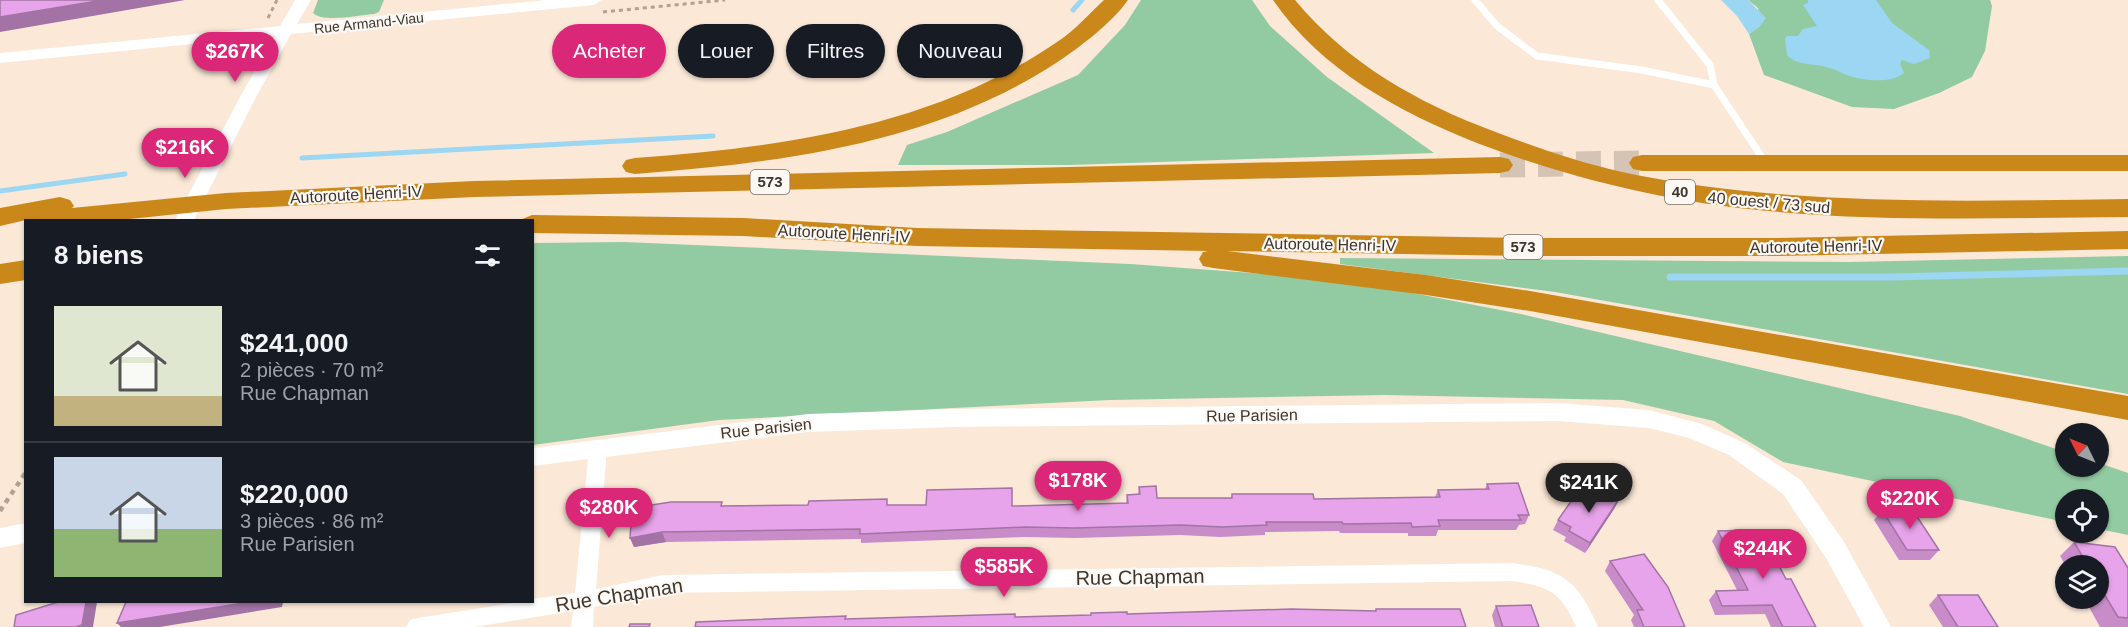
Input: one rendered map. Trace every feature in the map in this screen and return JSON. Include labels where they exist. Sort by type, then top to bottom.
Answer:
[{"type":"highway","points":[[0,217],[57,206],[240,188],[672,164],[803,147],[925,116],[1001,85],[1082,35],[1117,0]]},
{"type":"highway","name":"40 ouest / 73 sud","points":[[1284,0],[1318,40],[1343,60],[1407,102],[1471,132],[1525,153],[1628,183],[1742,201],[1839,208],[2128,208]]},
{"type":"highway","points":[[1642,164],[2128,163]]},
{"type":"highway","name":"Autoroute Henri-IV","points":[[50,219],[237,200],[474,189],[1500,165]]},
{"type":"highway","points":[[0,226],[24,222]]},
{"type":"highway","name":"Autoroute Henri-IV","points":[[534,224],[744,227],[917,237],[1523,247],[1775,247],[2128,240]]},
{"type":"highway","points":[[917,237],[1175,255],[1426,285],[1638,319],[2128,408]]},
{"type":"highway","points":[[0,274],[24,270]]},
{"type":"street","points":[[186,219],[218,154],[303,0]]},
{"type":"street","name":"Rue Armand-Viau","points":[[0,58],[594,0]]},
{"type":"street","name":"Rue Parisien","points":[[534,458],[808,423],[921,419],[1558,412],[1649,418],[1694,430],[1737,449],[1792,488],[1835,550],[1878,627]]},
{"type":"street","points":[[582,627],[598,448]]},
{"type":"street","points":[[0,538],[24,533]]},
{"type":"street","name":"Rue Chapman","points":[[417,627],[585,600],[663,584],[1512,572],[1554,581],[1567,590],[1578,603],[1587,627]]},
{"type":"lane","points":[[1475,0],[1497,26],[1537,56],[1642,70],[1714,85]]},
{"type":"lane","points":[[1658,0],[1710,65],[1714,85],[1765,162]]},
{"type":"path","points":[[267,21],[277,0]]},
{"type":"path","points":[[0,511],[24,475]]},
{"type":"green space","points":[[318,0],[384,0],[379,12],[374,14],[325,18],[313,13]]},
{"type":"green space","points":[[1141,0],[1252,0],[1270,26],[1327,77],[1434,153],[1069,165],[898,165],[907,145],[947,132],[1078,75],[1125,25]]},
{"type":"green space","points":[[1748,0],[1990,0],[1992,6],[1985,51],[1972,77],[1939,93],[1894,109],[1852,107],[1764,75],[1749,34],[1760,26],[1758,8]]},
{"type":"green space","points":[[624,242],[1130,264],[1346,280],[1521,314],[1960,416],[2055,449],[2055,477],[2109,477],[2109,466],[2128,473],[2128,535],[2109,531],[2109,489],[2055,489],[2055,520],[1783,462],[1714,421],[1623,400],[1385,395],[1110,400],[719,420],[534,445],[534,243]]},
{"type":"green space","points":[[2128,256],[2128,394],[1555,292],[1340,264],[1340,258],[1850,262]]},
{"type":"water","points":[[1721,0],[1748,0],[1766,18],[1749,34],[1737,16]]},
{"type":"water","points":[[1808,0],[1876,0],[1892,23],[1929,50],[1930,58],[1914,64],[1902,60],[1900,64],[1904,73],[1893,78],[1879,80],[1858,78],[1830,68],[1795,61],[1787,55],[1785,38],[1798,36],[1803,29],[1817,26],[1803,5],[1808,3]]},
{"type":"building","points":[[0,0],[103,0],[0,17]]},
{"type":"building","points":[[1518,483],[1529,515],[1518,515],[1521,520],[1438,520],[1440,526],[1412,527],[1411,523],[1266,522],[1267,525],[1222,527],[1181,525],[1025,527],[860,534],[860,529],[662,532],[630,538],[632,508],[671,502],[722,502],[721,506],[808,505],[809,501],[887,499],[887,505],[926,505],[927,490],[1012,488],[1012,506],[1128,503],[1127,495],[1140,494],[1139,487],[1156,486],[1157,498],[1232,498],[1232,494],[1313,494],[1314,499],[1440,497],[1438,490],[1489,489],[1487,484]]},
{"type":"building","points":[[1596,486],[1619,499],[1590,543],[1569,531],[1571,527],[1558,520],[1574,497],[1584,503]]},
{"type":"building","points":[[1912,509],[1939,550],[1907,550],[1882,510]]},
{"type":"building","points":[[1755,530],[1761,541],[1766,541],[1786,579],[1791,579],[1816,627],[1783,627],[1772,605],[1722,606],[1716,591],[1748,590],[1718,531]]},
{"type":"building","points":[[2075,543],[2115,547],[2128,568],[2128,618],[2118,617],[2109,602],[2109,555],[2082,555]]},
{"type":"building","points":[[1644,554],[1668,587],[1685,627],[1644,627],[1637,610],[1643,610],[1610,561]]},
{"type":"building","points":[[1938,595],[1978,595],[1998,627],[1958,627]]},
{"type":"building","points":[[55,603],[86,603],[82,625],[75,627],[14,627],[16,615]]},
{"type":"building","points":[[126,603],[244,603],[117,623]]},
{"type":"building","points":[[1531,605],[1539,627],[1503,627],[1496,606]]},
{"type":"building","points":[[1291,609],[1376,611],[1376,609],[1460,609],[1466,627],[695,627],[696,622],[846,616],[845,619],[1015,614],[1015,617]]},
{"type":"building","points":[[630,624],[650,624],[649,627],[629,627]]},
{"type":"waterway","points":[[1073,10],[1082,0]]},
{"type":"waterway","points":[[302,158],[713,136]]},
{"type":"waterway","points":[[0,191],[125,174]]},
{"type":"waterway","points":[[1670,277],[1892,277],[2128,271]]},
{"type":"tunnel","points":[[1500,165],[1642,163]]}]
